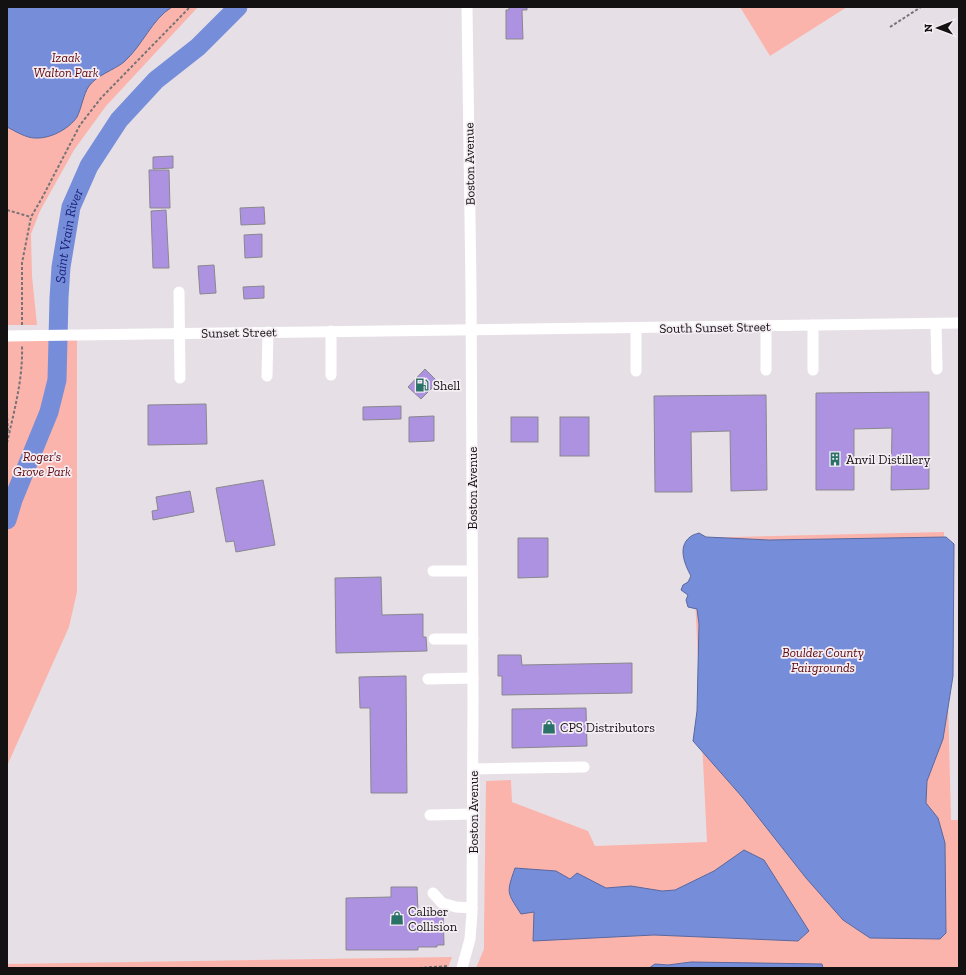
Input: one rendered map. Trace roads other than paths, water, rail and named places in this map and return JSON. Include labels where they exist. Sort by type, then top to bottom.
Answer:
[{"type":"street","name":"Boston Avenue","points":[[462,968],[470,940],[472,908],[473,814],[473,639],[467,7]]},
{"type":"street","points":[[178,292],[180,378]]},
{"type":"street","name":"South Sunset Street","points":[[470,330],[959,323]]},
{"type":"street","points":[[936,324],[937,369]]},
{"type":"street","points":[[812,325],[813,370]]},
{"type":"street","points":[[766,326],[766,370]]},
{"type":"street","points":[[636,328],[636,371]]},
{"type":"street","name":"Sunset Street","points":[[7,336],[470,330]]},
{"type":"street","points":[[330,331],[331,375]]},
{"type":"street","points":[[267,376],[268,332]]},
{"type":"street","points":[[433,571],[472,571]]},
{"type":"street","points":[[434,639],[473,639]]},
{"type":"street","points":[[428,679],[473,678]]},
{"type":"street","points":[[473,769],[584,767]]},
{"type":"street","points":[[430,815],[473,814]]},
{"type":"street","points":[[433,894],[442,903],[456,907],[472,908]]},
{"type":"water","points":[[7,7],[172,7],[159,18],[137,48],[124,62],[92,82],[85,93],[79,113],[74,121],[53,135],[41,138],[32,138],[24,136],[7,127]]},
{"type":"water","points":[[699,533],[706,537],[769,540],[946,537],[954,544],[953,676],[943,739],[927,781],[926,803],[938,818],[945,843],[946,933],[940,939],[870,938],[843,920],[806,878],[743,798],[693,741],[697,711],[699,624],[697,609],[688,607],[686,600],[688,595],[681,590],[683,585],[688,582],[691,576],[686,567],[683,556],[684,546],[686,541],[691,536]]},
{"type":"water","points":[[744,850],[764,860],[809,931],[798,941],[654,935],[533,941],[534,912],[521,914],[509,892],[510,883],[515,868],[556,871],[570,879],[577,873],[606,888],[631,886],[662,891],[675,890],[714,871]]},
{"type":"water","points":[[691,962],[822,964],[823,968],[649,968],[655,964],[668,965]]},
{"type":"waterway","name":"Saint Vrain River","points":[[7,520],[13,500],[49,412],[57,380],[61,267],[71,207],[89,166],[119,120],[156,80],[198,47],[238,7]]},
{"type":"place","name":"Shell","points":[[422,385]]},
{"type":"place","name":"Anvil Distillery","points":[[835,459]]},
{"type":"place","name":"CPS Distributors","points":[[549,727]]},
{"type":"place","name":"Caliber Collision","points":[[397,918]]},
{"type":"park label","name":"Izaak Walton Park","points":[[66,64]]},
{"type":"park label","name":"Roger's Grove Park","points":[[42,464]]},
{"type":"park label","name":"Boulder County Fairgrounds","points":[[823,660]]}]
